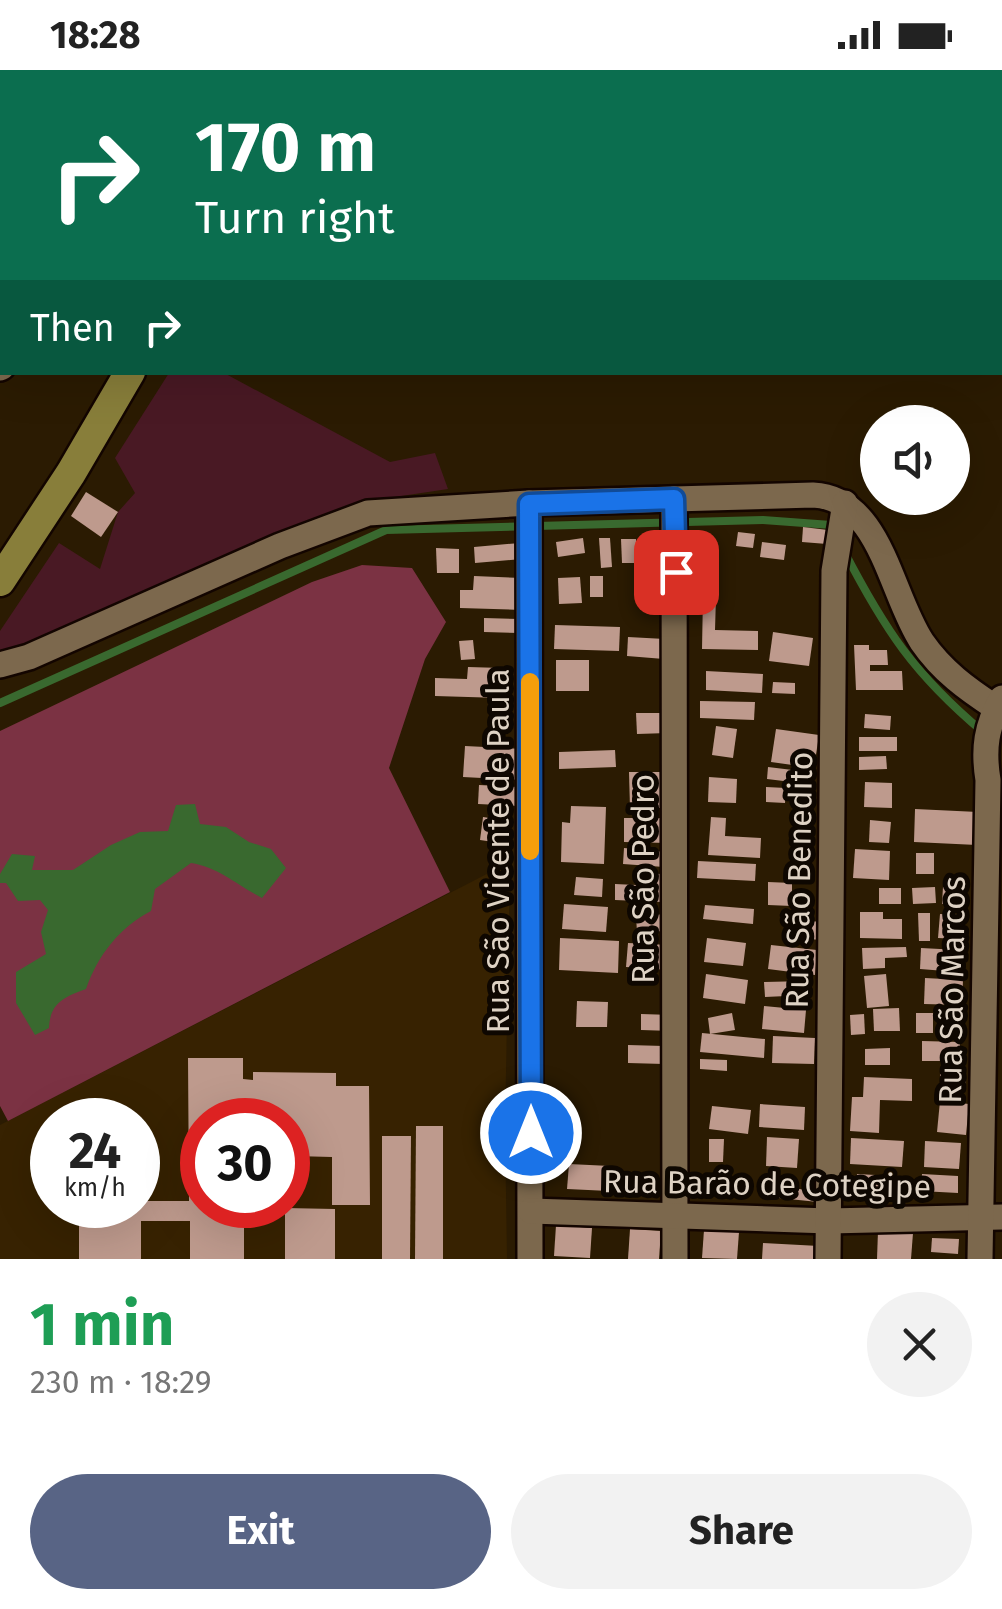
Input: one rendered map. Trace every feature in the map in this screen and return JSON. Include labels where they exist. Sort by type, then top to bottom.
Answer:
[{"type":"main road","points":[[0,581],[128,375]]},
{"type":"street","points":[[0,665],[280,546],[368,513],[529,509],[674,515],[830,496],[871,532],[906,614],[936,662],[996,710]]},
{"type":"street","name":"Rua São Vicente de Paula","points":[[529,509],[530,1259]]},
{"type":"street","name":"Rua São Benedito","points":[[828,1259],[834,571],[844,511]]},
{"type":"street","name":"Rua São Pedro","points":[[674,515],[675,1259]]},
{"type":"street","name":"Rua São Marcos","points":[[980,1259],[991,1217],[995,784],[984,750],[996,710]]},
{"type":"street","name":"Rua Barão de Cotegipe","points":[[531,1212],[828,1221],[991,1217]]},
{"type":"shaded area","points":[[168,375],[228,375],[390,462],[435,453],[448,489],[368,501],[19,651],[0,653],[0,631],[59,543],[100,569],[118,512],[135,493],[115,458]]},
{"type":"shaded area","points":[[362,565],[412,568],[446,622],[425,659],[389,768],[450,892],[52,1098],[30,1098],[30,1110],[8,1121],[0,1106],[0,731],[312,582]]},
{"type":"shaded area","points":[[195,804],[200,824],[226,827],[249,842],[271,849],[286,868],[262,898],[219,872],[191,863],[155,889],[151,911],[120,934],[103,954],[86,989],[60,1002],[52,1012],[49,1028],[35,1035],[16,1003],[16,972],[46,954],[41,932],[48,910],[40,900],[18,901],[6,883],[0,883],[0,874],[12,854],[35,856],[32,870],[73,870],[140,832],[168,831],[176,805]]},
{"type":"shaded area","points":[[510,862],[505,1126],[507,1259],[0,1259],[0,1125],[30,1110],[30,1228],[160,1228],[160,1098],[52,1098]]},
{"type":"building","points":[[86,492],[118,512],[101,537],[71,516]]},
{"type":"building","points":[[803,527],[828,530],[827,544],[802,542]]},
{"type":"building","points":[[738,532],[755,534],[753,548],[736,546]]},
{"type":"building","points":[[583,538],[585,553],[558,557],[556,542]]},
{"type":"building","points":[[599,538],[610,538],[612,567],[601,568]]},
{"type":"building","points":[[621,539],[636,539],[636,563],[622,563]]},
{"type":"building","points":[[762,542],[786,545],[784,560],[760,557]]},
{"type":"building","points":[[520,543],[521,559],[475,563],[474,547]]},
{"type":"building","points":[[436,548],[459,549],[459,573],[437,573]]},
{"type":"building","points":[[474,576],[522,578],[522,610],[460,608],[460,590],[473,590]]},
{"type":"building","points":[[590,576],[603,576],[603,597],[590,597]]},
{"type":"building","points":[[580,577],[582,603],[559,604],[558,578]]},
{"type":"building","points":[[703,595],[716,596],[715,630],[758,631],[758,650],[702,649]]},
{"type":"building","points":[[484,618],[521,619],[521,633],[484,632]]},
{"type":"building","points":[[555,625],[620,627],[619,651],[554,649]]},
{"type":"building","points":[[773,632],[813,638],[809,666],[769,661]]},
{"type":"building","points":[[628,637],[665,639],[664,659],[627,656]]},
{"type":"building","points":[[473,640],[475,659],[461,660],[459,641]]},
{"type":"building","points":[[854,645],[887,650],[888,665],[870,665],[870,671],[902,671],[903,690],[856,690]]},
{"type":"building","points":[[556,660],[589,660],[589,691],[556,691]]},
{"type":"building","points":[[468,667],[502,668],[501,698],[435,696],[435,678],[467,679]]},
{"type":"building","points":[[706,671],[763,674],[762,693],[706,690]]},
{"type":"building","points":[[773,682],[795,683],[795,694],[772,693]]},
{"type":"building","points":[[700,701],[755,702],[754,720],[700,718]]},
{"type":"building","points":[[636,713],[667,713],[668,733],[637,734]]},
{"type":"building","points":[[865,714],[891,716],[890,730],[864,728]]},
{"type":"building","points":[[716,726],[737,729],[733,758],[712,755]]},
{"type":"building","points":[[776,729],[819,735],[814,768],[771,762]]},
{"type":"building","points":[[859,737],[897,737],[897,751],[859,751]]},
{"type":"building","points":[[465,746],[523,749],[522,780],[463,777]]},
{"type":"building","points":[[615,750],[616,767],[559,769],[559,752]]},
{"type":"building","points":[[886,756],[887,769],[859,770],[859,757]]},
{"type":"building","points":[[768,767],[801,771],[800,783],[767,779]]},
{"type":"building","points":[[629,772],[668,772],[669,808],[630,808]]},
{"type":"building","points":[[709,777],[737,779],[736,803],[708,802]]},
{"type":"building","points":[[865,782],[892,783],[892,808],[864,807]]},
{"type":"building","points":[[479,785],[519,787],[518,806],[478,804]]},
{"type":"building","points":[[766,787],[786,788],[785,803],[766,802]]},
{"type":"building","points":[[793,790],[816,792],[815,807],[792,805]]},
{"type":"building","points":[[571,806],[606,807],[604,864],[561,862],[562,822],[570,823]]},
{"type":"building","points":[[915,809],[978,812],[977,845],[914,842]]},
{"type":"building","points":[[483,817],[503,820],[500,843],[480,840]]},
{"type":"building","points":[[711,817],[726,818],[725,836],[761,838],[760,858],[708,855]]},
{"type":"building","points":[[624,818],[668,818],[668,843],[624,842]]},
{"type":"building","points":[[870,820],[891,822],[889,843],[869,842]]},
{"type":"building","points":[[624,848],[665,852],[664,867],[623,864]]},
{"type":"building","points":[[855,849],[890,851],[889,880],[853,878]]},
{"type":"building","points":[[916,853],[934,853],[934,874],[916,874]]},
{"type":"building","points":[[698,861],[756,864],[755,881],[697,878]]},
{"type":"building","points":[[636,873],[663,874],[662,902],[615,900],[615,884],[636,885]]},
{"type":"building","points":[[576,877],[603,879],[602,897],[574,895]]},
{"type":"building","points":[[768,882],[792,883],[792,906],[768,905]]},
{"type":"building","points":[[935,887],[936,903],[913,904],[912,888]]},
{"type":"building","points":[[943,887],[962,887],[961,905],[942,904]]},
{"type":"building","points":[[879,888],[901,888],[901,904],[879,904]]},
{"type":"building","points":[[564,904],[608,907],[606,932],[562,929]]},
{"type":"building","points":[[705,905],[754,909],[753,924],[703,919]]},
{"type":"building","points":[[860,912],[883,912],[883,919],[902,919],[902,939],[860,938]]},
{"type":"building","points":[[918,913],[930,913],[930,941],[919,941]]},
{"type":"building","points":[[667,914],[668,931],[637,932],[636,916]]},
{"type":"building","points":[[940,914],[961,915],[960,939],[938,938]]},
{"type":"building","points":[[795,920],[823,922],[822,940],[794,938]]},
{"type":"building","points":[[560,938],[619,941],[618,973],[559,970]]},
{"type":"building","points":[[707,938],[746,943],[743,966],[704,962]]},
{"type":"building","points":[[628,943],[669,945],[668,970],[626,967]]},
{"type":"building","points":[[771,945],[817,950],[815,975],[768,969]]},
{"type":"building","points":[[906,947],[907,957],[885,958],[885,968],[863,969],[862,948]]},
{"type":"building","points":[[921,948],[959,950],[958,972],[920,969]]},
{"type":"building","points":[[706,974],[748,980],[745,1004],[703,998]]},
{"type":"building","points":[[886,974],[889,1006],[867,1008],[864,976]]},
{"type":"building","points":[[925,978],[963,980],[962,1005],[924,1004]]},
{"type":"building","points":[[807,981],[808,995],[765,997],[764,982]]},
{"type":"building","points":[[577,1001],[608,1002],[607,1027],[576,1027]]},
{"type":"building","points":[[764,1006],[806,1010],[804,1033],[762,1029]]},
{"type":"building","points":[[899,1008],[900,1031],[874,1031],[873,1009]]},
{"type":"building","points":[[946,1011],[959,1012],[957,1032],[945,1031]]},
{"type":"building","points":[[732,1013],[735,1030],[710,1034],[708,1018]]},
{"type":"building","points":[[916,1013],[933,1013],[933,1033],[916,1033]]},
{"type":"building","points":[[641,1014],[672,1015],[672,1031],[641,1030]]},
{"type":"building","points":[[864,1014],[865,1034],[851,1035],[850,1015]]},
{"type":"building","points":[[702,1033],[765,1039],[764,1058],[700,1052]]},
{"type":"building","points":[[773,1036],[815,1038],[814,1064],[772,1063]]},
{"type":"building","points":[[922,1041],[960,1042],[960,1061],[922,1061]]},
{"type":"building","points":[[628,1045],[664,1046],[664,1064],[628,1063]]},
{"type":"building","points":[[890,1048],[890,1065],[865,1065],[865,1049]]},
{"type":"building","points":[[188,1058],[243,1058],[243,1079],[253,1080],[253,1072],[336,1073],[336,1086],[369,1086],[370,1205],[332,1205],[332,1157],[310,1156],[310,1098],[188,1098]]},
{"type":"building","points":[[700,1059],[727,1060],[727,1071],[700,1069]]},
{"type":"building","points":[[940,1071],[966,1072],[965,1086],[940,1085]]},
{"type":"building","points":[[864,1077],[912,1079],[912,1101],[880,1100],[879,1133],[850,1131],[852,1097],[863,1097]]},
{"type":"building","points":[[940,1101],[969,1104],[966,1135],[937,1132]]},
{"type":"building","points":[[760,1104],[805,1107],[804,1130],[759,1127]]},
{"type":"building","points":[[712,1106],[751,1110],[748,1134],[709,1129]]},
{"type":"building","points":[[416,1126],[443,1126],[443,1259],[415,1259]]},
{"type":"building","points":[[382,1136],[411,1136],[410,1259],[382,1259]]},
{"type":"building","points":[[767,1137],[799,1139],[797,1168],[766,1166]]},
{"type":"building","points":[[851,1138],[904,1141],[902,1167],[850,1164]]},
{"type":"building","points":[[709,1139],[724,1139],[723,1162],[709,1162]]},
{"type":"building","points":[[925,1141],[961,1143],[959,1169],[924,1167]]},
{"type":"building","points":[[569,1164],[610,1166],[609,1191],[567,1189]]},
{"type":"building","points":[[718,1168],[730,1169],[729,1194],[717,1193]]},
{"type":"building","points":[[857,1174],[894,1176],[893,1194],[856,1192]]},
{"type":"building","points":[[922,1174],[958,1176],[958,1193],[921,1191]]},
{"type":"building","points":[[779,1187],[819,1191],[818,1202],[779,1198]]},
{"type":"building","points":[[160,1201],[180,1201],[180,1221],[160,1221]]},
{"type":"building","points":[[310,1208],[335,1209],[335,1259],[285,1259],[285,1228],[310,1228]]},
{"type":"building","points":[[556,1225],[592,1228],[590,1258],[554,1256]]},
{"type":"building","points":[[79,1228],[141,1228],[141,1259],[79,1259]]},
{"type":"building","points":[[190,1228],[244,1228],[244,1259],[190,1259]]},
{"type":"building","points":[[630,1229],[661,1231],[659,1259],[628,1259]]},
{"type":"building","points":[[704,1230],[739,1232],[737,1259],[702,1258]]},
{"type":"building","points":[[878,1231],[913,1233],[911,1259],[877,1259]]},
{"type":"building","points":[[932,1238],[959,1239],[958,1254],[931,1252]]},
{"type":"building","points":[[763,1243],[819,1246],[818,1259],[762,1259]]},
{"type":"waterway","points":[[0,703],[386,530],[763,520],[831,525],[834,530]]},
{"type":"waterway","points":[[844,551],[903,649],[938,690],[983,732]]},
{"type":"slow traffic","points":[[530,682],[530,851]]},
{"type":"route","points":[[531,1133],[529,504],[674,499],[676,572]]}]
